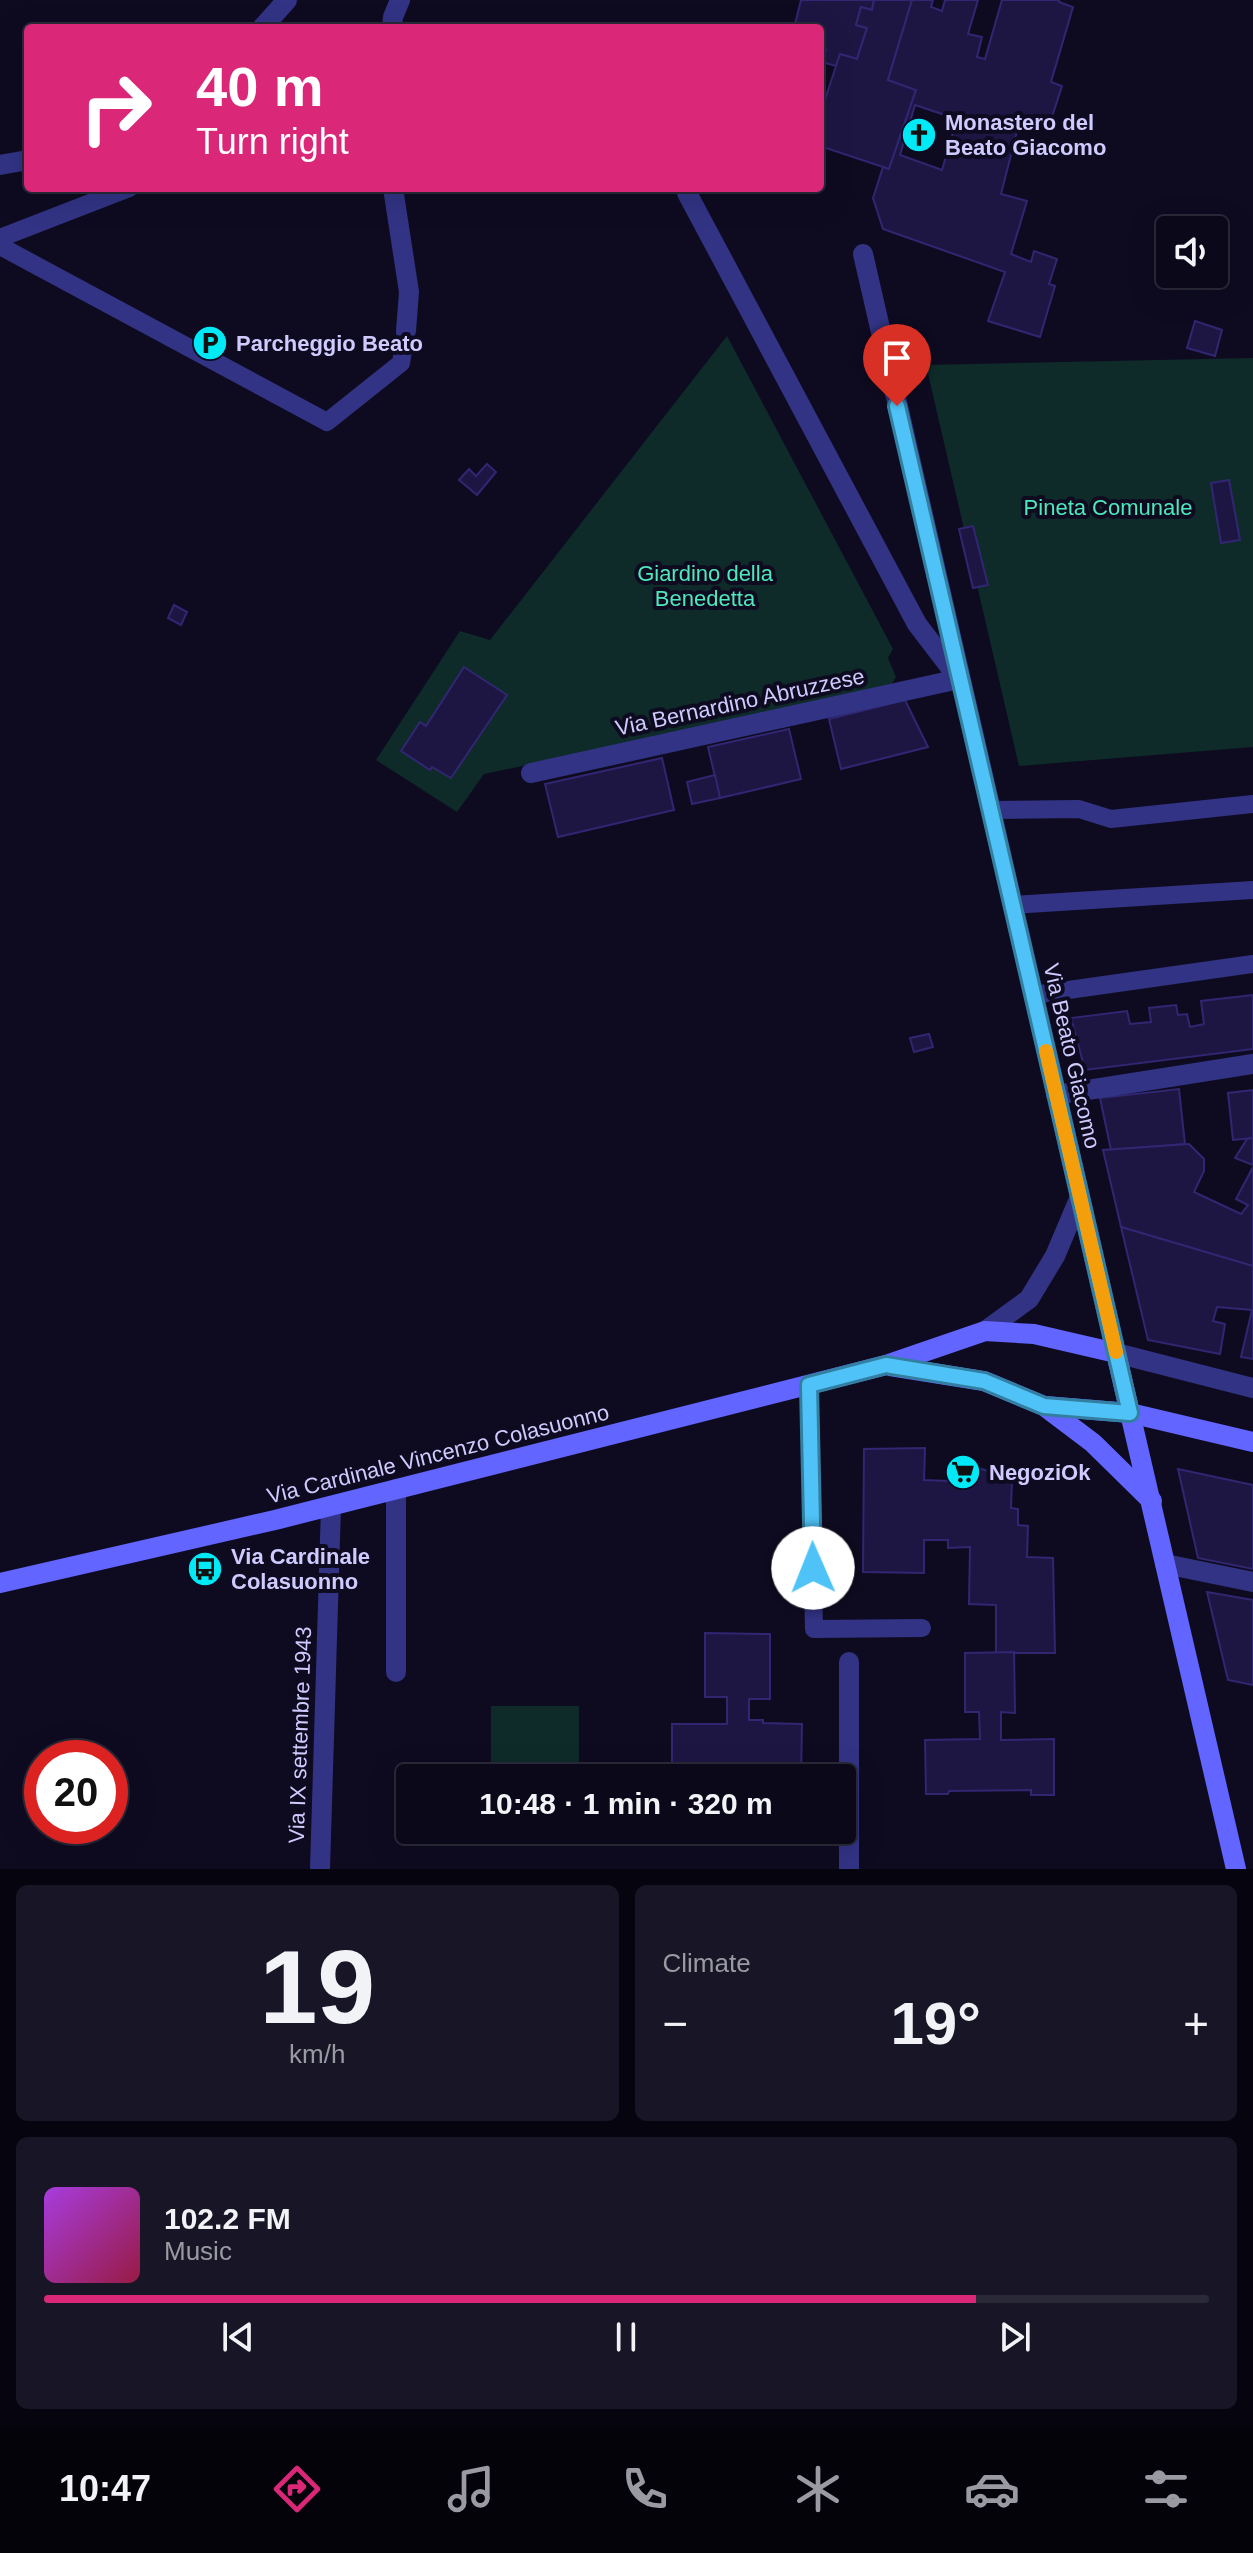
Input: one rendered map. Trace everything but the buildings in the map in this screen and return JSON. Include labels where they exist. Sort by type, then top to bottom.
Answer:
[{"type":"street","points":[[266,24],[287,0]]},
{"type":"street","points":[[392,24],[400,0]]},
{"type":"street","points":[[0,165],[24,161]]},
{"type":"street","points":[[394,192],[409,292],[406,331]]},
{"type":"street","points":[[687,193],[917,624],[959,679]]},
{"type":"street","name":"Via Beato Giacomo","points":[[863,254],[1236,1869]]},
{"type":"street","name":"Via Bernardino Abruzzese","points":[[531,773],[959,679]]},
{"type":"street","points":[[1056,1095],[1253,1064]]},
{"type":"street","name":"Via Cardinale Vincenzo Colasuonno","points":[[0,1583],[194,1540],[809,1385],[886,1365],[985,1331],[1029,1299],[1055,1256],[1080,1197]]},
{"type":"street","name":"Via Cardinale Vincenzo Colasuonno","points":[[985,1331],[1034,1334],[1116,1353]]},
{"type":"street","points":[[1116,1353],[1253,1388]]},
{"type":"street","name":"Via Cardinale Vincenzo Colasuonno","points":[[886,1365],[984,1381],[1044,1406],[1093,1443],[1152,1501]]},
{"type":"street","name":"Via Cardinale Vincenzo Colasuonno","points":[[1044,1406],[1130,1413],[1253,1442]]},
{"type":"street","points":[[396,1489],[396,1672]]},
{"type":"street","name":"Via IX settembre 1943","points":[[320,1869],[331,1506]]},
{"type":"street","points":[[1165,1564],[1253,1582]]},
{"type":"street","points":[[849,1662],[849,1869]]},
{"type":"lane","points":[[0,238],[119,192]]},
{"type":"lane","points":[[0,246],[327,422],[401,363],[406,331]]},
{"type":"lane","points":[[990,810],[1079,809],[1111,819],[1253,804]]},
{"type":"lane","points":[[1012,905],[1253,890]]},
{"type":"lane","points":[[1033,995],[1253,964]]},
{"type":"lane","points":[[809,1385],[814,1629],[922,1628]]},
{"type":"green space","name":"Giardino della Benedetta","points":[[727,336],[893,649],[888,658],[896,677],[888,690],[484,774],[457,812],[376,760],[460,631],[490,640]]},
{"type":"green space","name":"Pineta Comunale","points":[[1253,358],[1253,747],[1019,766],[926,365]]},
{"type":"green space","points":[[491,1706],[579,1706],[579,1764],[491,1764]]},
{"type":"slow traffic","points":[[1046,1051],[1116,1352]]},
{"type":"place","name":"Monastero del Beato Giacomo","points":[[919,135]]},
{"type":"place","name":"Parcheggio Beato","points":[[210,343]]},
{"type":"place","name":"NegoziOk","points":[[963,1472]]},
{"type":"place","name":"Via Cardinale Colasuonno","points":[[205,1569]]},
{"type":"route","points":[[813,1568],[809,1385],[886,1365],[984,1381],[1044,1406],[1130,1413],[897,406]]}]
